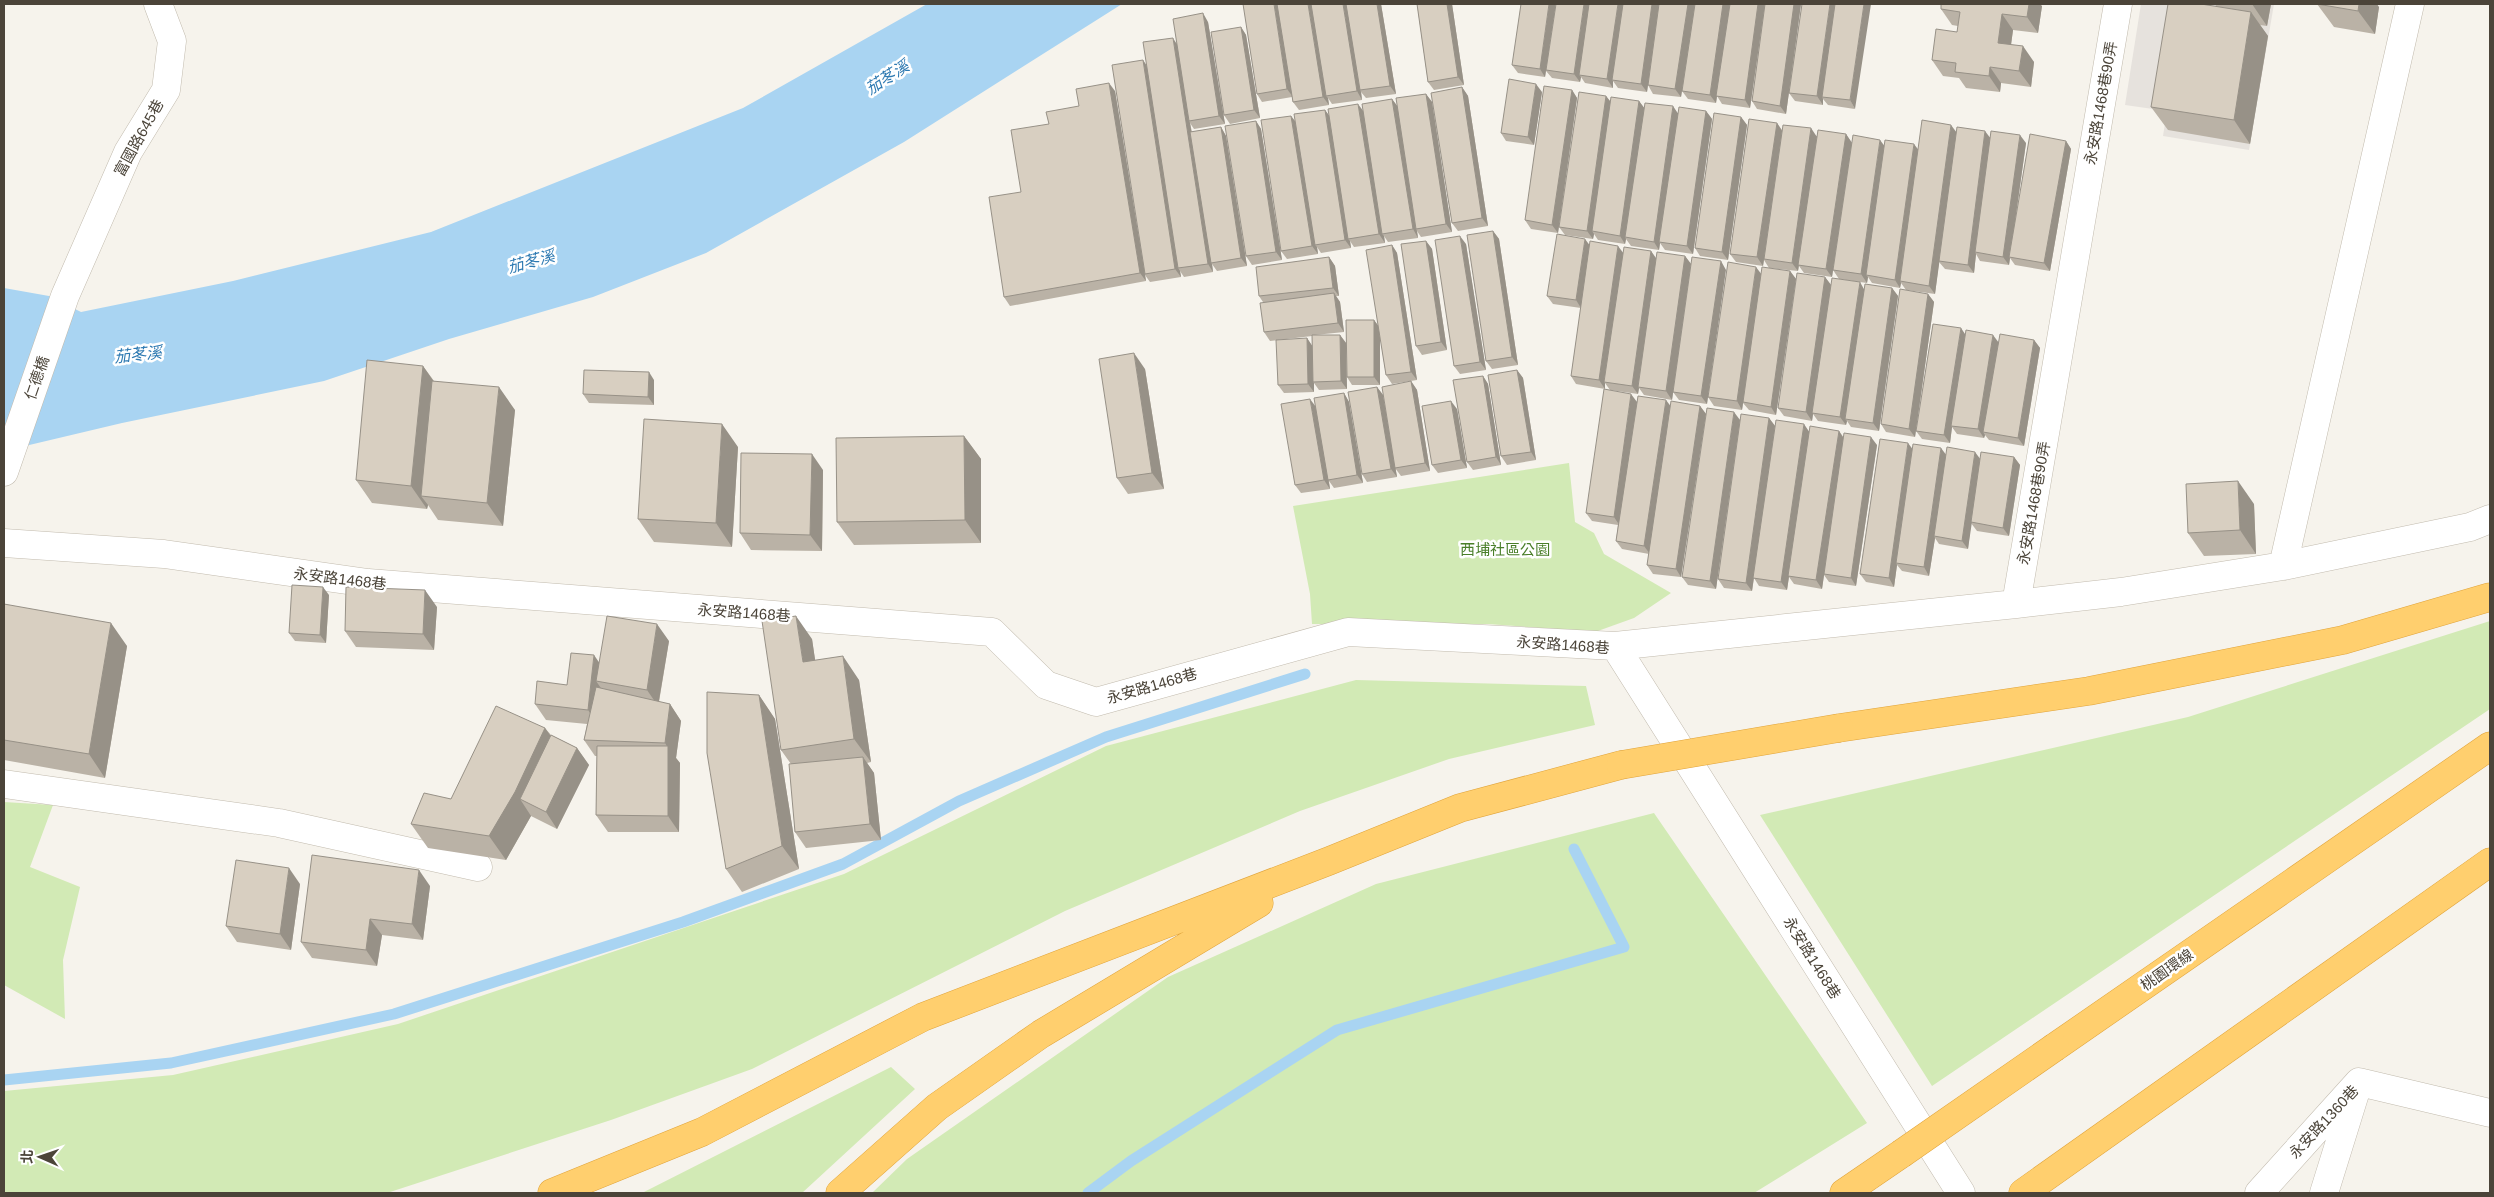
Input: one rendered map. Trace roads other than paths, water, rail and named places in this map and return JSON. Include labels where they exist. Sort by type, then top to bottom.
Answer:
[{"type":"highway","points":[[552,1193],[702,1132],[923,1017],[1330,861],[1460,808],[1621,765],[1839,728],[2089,691],[2314,646],[2343,640],[2490,597]]},
{"type":"highway","name":"桃園環線","points":[[1844,1193],[2490,746]]},
{"type":"highway","points":[[840,1193],[937,1108],[1041,1034],[1127,980],[1330,861]]},
{"type":"highway","points":[[2024,1193],[2490,862]]},
{"type":"street","name":"富國路645巷","points":[[66,296],[128,152],[166,90],[172,41],[158,4]]},
{"type":"street","name":"永安路1468巷90弄","points":[[2016,604],[2118,4]]},
{"type":"street","points":[[2283,566],[2410,4]]},
{"type":"street","name":"仁德橋","points":[[6,465],[66,296]]},
{"type":"street","points":[[1615,646],[2121,592],[2283,566],[2470,527],[2490,519]]},
{"type":"street","name":"永安路1468巷","points":[[4,543],[164,554],[368,583],[992,632],[1046,686],[1096,702],[1348,632],[1615,646],[1961,1193]]},
{"type":"street","points":[[4,784],[279,823],[478,867]]},
{"type":"street","points":[[2324,1193],[2359,1082]]},
{"type":"street","name":"永安路1360巷","points":[[2258,1193],[2359,1082],[2490,1113]]},
{"type":"water","name":"茄苳溪","points":[[927,4],[1122,4],[904,142],[706,253],[593,297],[449,339],[324,381],[122,423],[4,451],[4,288],[49,296],[81,312],[233,281],[431,232],[743,108]]},
{"type":"waterway","points":[[4,1080],[171,1063],[394,1014],[683,922],[843,864],[959,801],[1106,737],[1305,674]]},
{"type":"waterway","points":[[1088,1193],[1131,1161],[1337,1030],[1624,947],[1574,849]]},
{"type":"park label","name":"西埔社區公園","points":[[1505,550]]}]
